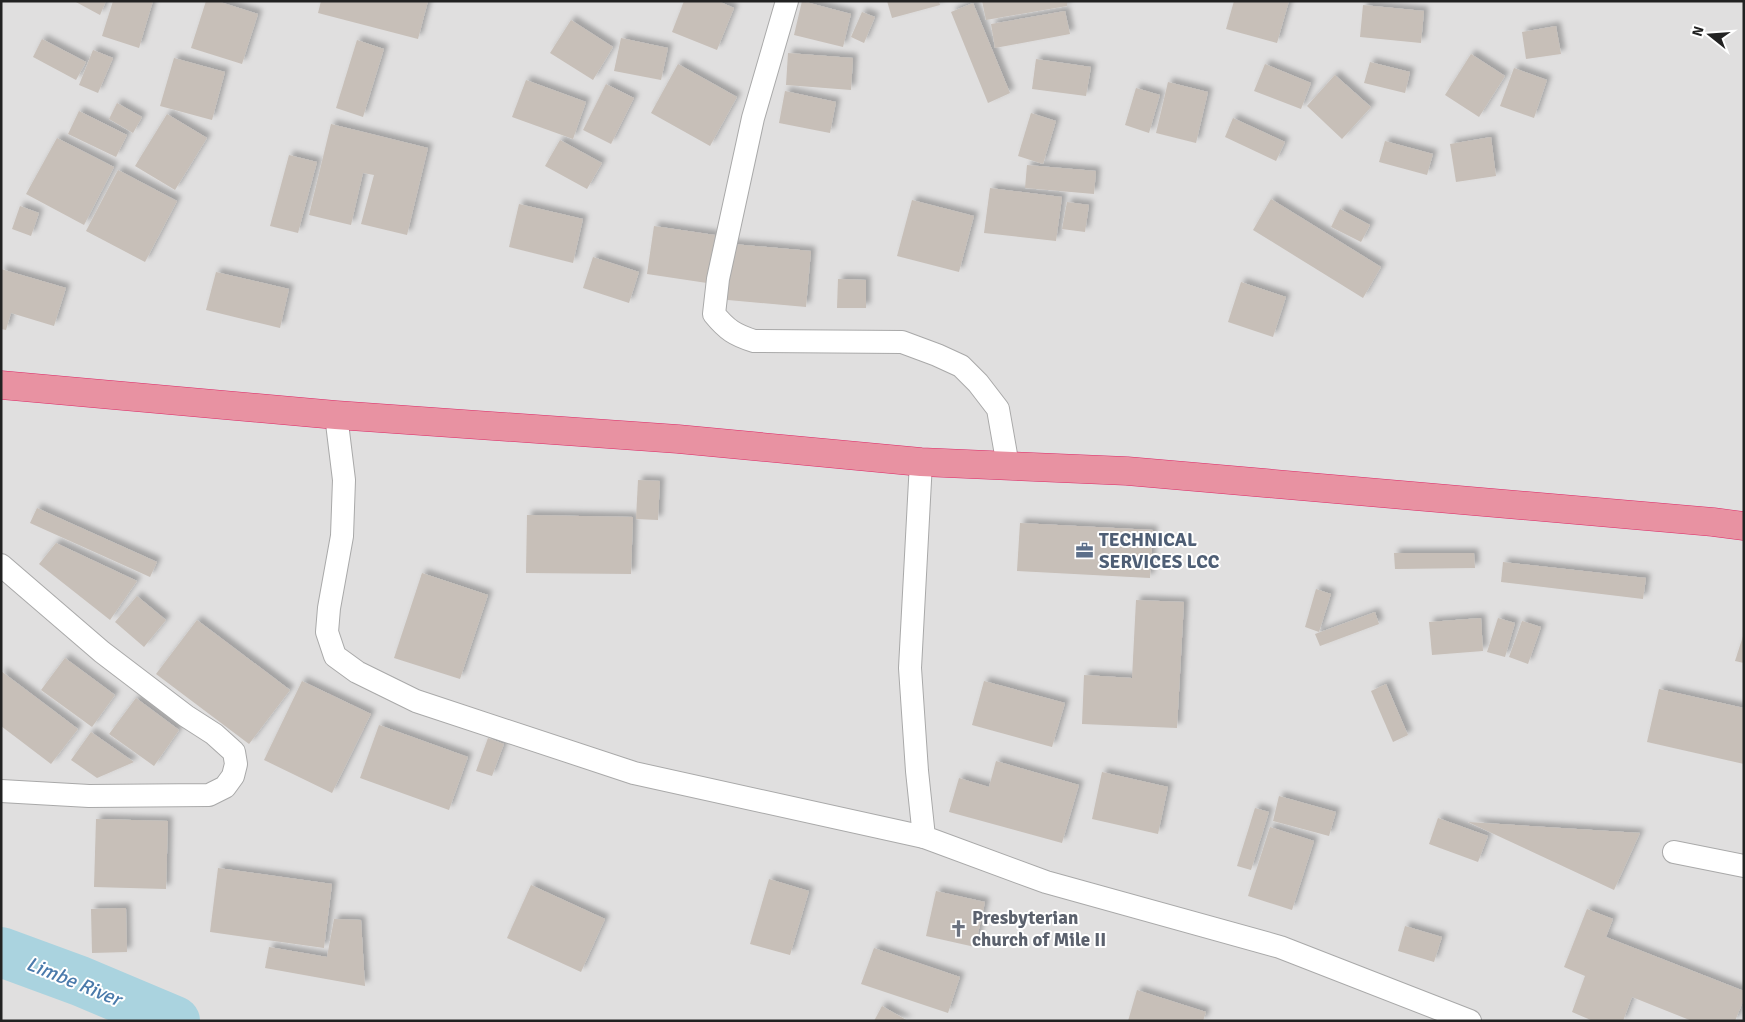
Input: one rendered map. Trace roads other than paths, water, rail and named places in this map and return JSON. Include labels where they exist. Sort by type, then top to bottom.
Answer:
[{"type":"highway","points":[[1,385],[336,415],[678,439],[921,462],[1128,471],[1744,526]]},
{"type":"street","points":[[787,1],[753,118],[718,279],[714,314],[722,324],[736,335],[754,341],[902,342],[961,366],[978,383],[998,409],[1008,466]]},
{"type":"street","points":[[336,415],[344,480],[342,536],[329,608],[327,632],[335,656],[357,672],[416,701],[634,773],[924,837],[1046,882],[1280,947],[1470,1021]]},
{"type":"street","points":[[921,462],[910,668],[917,771],[924,837]]},
{"type":"street","points":[[1,564],[102,652],[186,716],[214,734],[234,752],[236,764],[233,776],[225,787],[209,795],[89,796],[1,791]]},
{"type":"street","points":[[1674,852],[1744,866]]},
{"type":"waterway","name":"Limbe River","points":[[1,952],[80,981],[175,1021]]},
{"type":"place","name":"TECHNICAL SERVICES LCC","points":[[1085,550]]},
{"type":"place","name":"Presbyterian church of Mile II","points":[[958,928]]}]
